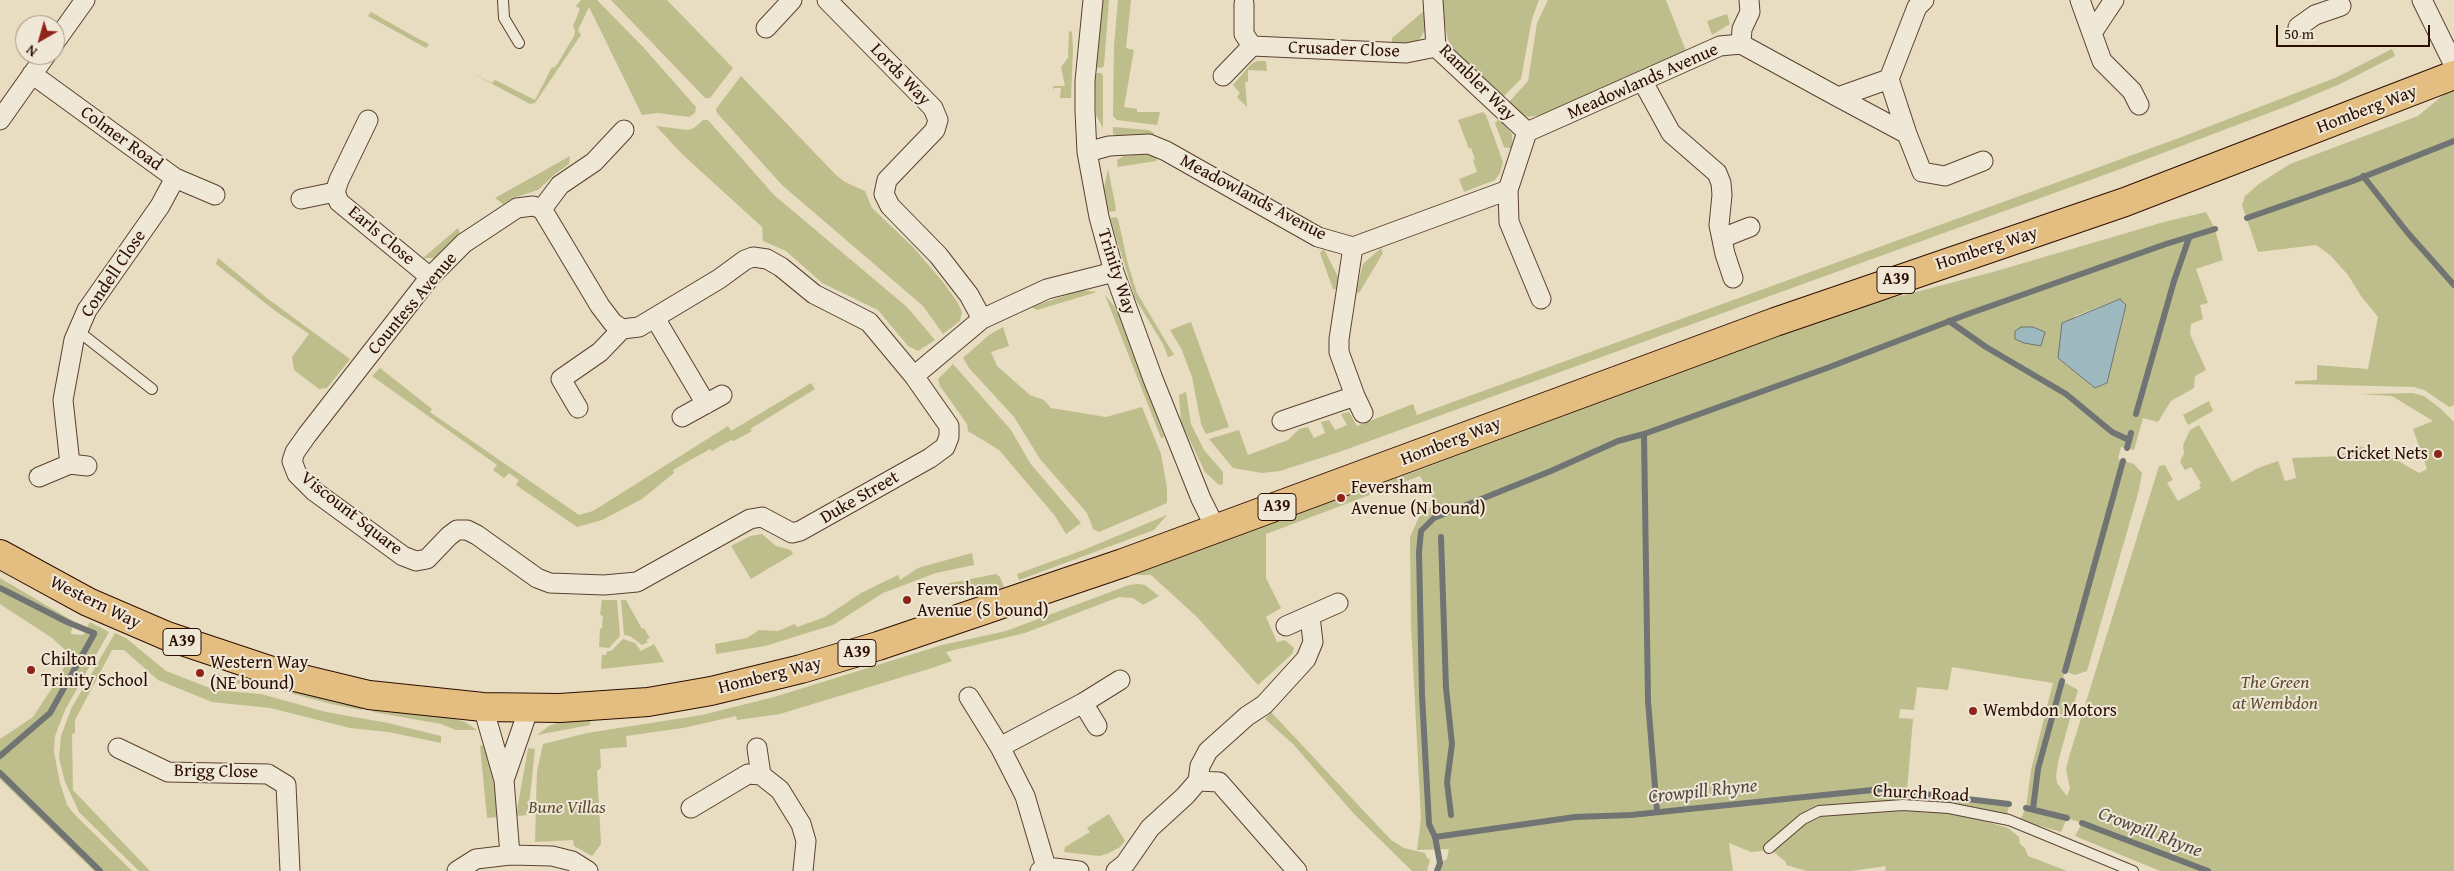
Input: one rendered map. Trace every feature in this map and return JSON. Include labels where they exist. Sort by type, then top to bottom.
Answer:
[{"type":"main road","name":"Homberg Way","points":[[278,674],[377,697],[483,707],[529,708],[590,707],[648,702],[770,677],[878,646],[1216,529],[1783,319],[2125,202],[2454,75]]},
{"type":"main road","name":"Western Way","points":[[0,554],[120,618],[278,674]]},
{"type":"street","points":[[65,28],[85,0]]},
{"type":"street","points":[[766,28],[792,0]]},
{"type":"street","name":"Lords Way","points":[[827,0],[933,108],[938,120],[935,130],[887,180],[884,194],[890,206],[938,255],[969,295],[982,319]]},
{"type":"street","name":"Trinity Way","points":[[1093,0],[1085,81],[1087,152],[1099,217],[1114,272],[1190,472],[1216,529]]},
{"type":"street","name":"Rambler Way","points":[[1433,0],[1436,47],[1527,132]]},
{"type":"street","name":"Meadowlands Avenue","points":[[1741,44],[1742,29],[1750,12],[1749,0]]},
{"type":"street","points":[[1924,0],[1917,7],[1889,79],[1907,134],[1922,172],[1945,176],[1983,161]]},
{"type":"street","points":[[2080,0],[2102,61],[2132,91],[2139,105]]},
{"type":"street","points":[[2092,33],[2114,0]]},
{"type":"street","points":[[2422,0],[2454,65]]},
{"type":"street","points":[[1223,76],[1252,46],[1244,34],[1244,4]]},
{"type":"street","points":[[2298,27],[2312,7],[2341,6]]},
{"type":"street","name":"Meadowlands Avenue","points":[[1527,132],[1643,82],[1720,46],[1741,44],[1907,134]]},
{"type":"street","name":"Crusader Close","points":[[1252,46],[1406,53],[1436,47]]},
{"type":"street","points":[[0,120],[39,65]]},
{"type":"street","name":"Colmer Road","points":[[32,74],[175,178],[215,195]]},
{"type":"street","points":[[1838,96],[1889,79]]},
{"type":"street","points":[[1643,82],[1671,133],[1717,173],[1721,183],[1719,225],[1733,278]]},
{"type":"street","name":"Earls Close","points":[[368,120],[339,180],[336,192],[339,202],[430,277]]},
{"type":"street","points":[[622,329],[613,323],[600,306],[542,208],[560,185],[594,162],[624,130]]},
{"type":"street","points":[[1527,132],[1508,190],[1509,222],[1541,298]]},
{"type":"street","name":"Meadowlands Avenue","points":[[1087,152],[1109,146],[1149,144],[1166,151],[1318,237],[1353,247]]},
{"type":"street","name":"Condell Close","points":[[39,477],[79,465],[63,400],[65,381],[78,331],[86,310],[160,206],[175,178]]},
{"type":"street","points":[[1363,414],[1339,352],[1339,339],[1353,247],[1508,190]]},
{"type":"street","name":"Earls Close","points":[[301,199],[336,192]]},
{"type":"street","name":"Countess Avenue","points":[[307,435],[430,277],[464,243],[496,220],[517,208],[533,206],[542,208]]},
{"type":"street","points":[[1722,238],[1750,227]]},
{"type":"street","points":[[578,408],[561,378],[600,352],[622,329],[639,327],[719,279],[745,260],[753,257],[767,259],[781,267],[814,294],[869,322],[914,376],[982,319],[1046,289],[1114,272]]},
{"type":"street","points":[[655,318],[714,399],[682,417]]},
{"type":"street","name":"Duke Street","points":[[491,544],[537,578],[550,583],[566,585],[628,584],[647,578],[750,519],[762,517],[792,533],[800,531],[930,458],[945,447],[950,437],[949,426],[914,376]]},
{"type":"street","points":[[1282,421],[1355,396]]},
{"type":"street","name":"Viscount Square","points":[[307,435],[295,452],[292,461],[297,474],[314,491],[403,556],[416,561],[427,559],[457,530],[467,530],[491,544]]},
{"type":"street","points":[[1286,626],[1338,603]]},
{"type":"street","points":[[1116,871],[1126,864],[1150,828],[1185,796],[1198,781],[1200,766],[1208,751],[1247,716],[1264,705],[1306,659],[1313,642],[1313,629],[1310,617]]},
{"type":"street","points":[[1000,747],[1083,703],[1120,680]]},
{"type":"street","points":[[969,697],[1000,747],[1025,796],[1043,869],[1079,871]]},
{"type":"street","points":[[1083,703],[1098,726]]},
{"type":"street","points":[[483,707],[504,780],[510,855]]},
{"type":"street","points":[[504,780],[529,708]]},
{"type":"street","name":"Brigg Close","points":[[118,748],[168,772],[268,774],[295,785],[290,871]]},
{"type":"street","points":[[757,748],[761,775]]},
{"type":"street","points":[[692,808],[748,774],[761,775],[780,790],[801,824],[806,841],[803,871]]},
{"type":"street","points":[[1198,781],[1219,782],[1297,871]]},
{"type":"street","points":[[457,871],[476,859],[510,855],[552,856],[572,861],[588,871]]},
{"type":"lane","points":[[503,0],[504,18],[519,43]]},
{"type":"lane","points":[[78,331],[152,389]]},
{"type":"lane","name":"Church Road","points":[[1769,848],[1803,819],[1819,811],[1903,805],[1940,808],[2009,820],[2132,871]]},
{"type":"green space","points":[[581,0],[597,0],[644,48],[696,107],[695,113],[689,117],[658,113],[642,115],[589,7],[578,30],[581,35],[535,103],[530,104],[468,71],[492,83],[495,80],[535,100],[552,67],[554,68],[558,63],[574,36],[573,26],[580,9],[576,6]]},
{"type":"green space","points":[[611,0],[667,0],[733,68],[710,98],[705,98]]},
{"type":"green space","points":[[1102,0],[1109,0],[1104,66],[1101,68],[1095,67]]},
{"type":"green space","points":[[1118,0],[1131,0],[1126,48],[1134,50],[1124,107],[1137,109],[1137,112],[1160,112],[1157,125],[1117,120],[1113,116],[1114,46]]},
{"type":"green space","points":[[1443,0],[1539,0],[1532,19],[1521,79],[1503,97],[1455,53],[1448,40],[1443,17]]},
{"type":"green space","points":[[1548,0],[1666,0],[1686,51],[1540,115],[1528,117],[1522,115],[1508,103],[1528,81],[1537,23]]},
{"type":"green space","points":[[1425,10],[1425,30],[1419,40],[1411,44],[1392,44],[1392,38]]},
{"type":"green space","points":[[371,12],[429,44],[426,48],[368,16]]},
{"type":"green space","points":[[1727,14],[1730,24],[1712,35],[1707,21]]},
{"type":"green space","points":[[1069,31],[1072,32],[1073,49],[1071,98],[1060,98],[1061,88],[1054,88],[1054,92],[1053,86],[1065,86],[1061,67],[1068,58]]},
{"type":"green space","points":[[2392,49],[2395,56],[2340,84],[2290,105],[2115,171],[1342,451],[1280,471],[1262,473],[1233,468],[1209,439],[1239,430],[1248,455],[1288,440],[1299,429],[1308,427],[1314,438],[1325,433],[1321,422],[1329,420],[1335,430],[1347,425],[1341,414],[1349,412],[1357,426],[1413,404],[1417,415],[2179,138],[2335,78]]},
{"type":"green space","points":[[1257,61],[1266,61],[1267,71],[1248,70],[1248,82],[1245,82],[1247,107],[1237,97],[1240,93],[1233,85],[1251,64]]},
{"type":"green space","points":[[1095,73],[1101,73],[1103,76],[1103,128],[1096,115]]},
{"type":"green space","points":[[741,76],[836,175],[845,182],[865,191],[872,208],[913,247],[943,282],[962,312],[960,321],[943,334],[923,306],[782,185],[717,113],[716,109]]},
{"type":"green space","points":[[2454,86],[2454,405],[2449,407],[2424,390],[2414,387],[2295,384],[2295,381],[2317,380],[2317,365],[2368,369],[2378,317],[2361,296],[2348,275],[2330,255],[2316,245],[2258,252],[2242,205],[2245,196],[2260,183],[2290,164],[2418,116]]},
{"type":"green space","points":[[1483,112],[1486,115],[1503,162],[1500,173],[1495,180],[1464,192],[1459,179],[1477,172],[1471,148],[1469,149],[1458,120]]},
{"type":"green space","points":[[1499,119],[1512,134],[1513,149],[1504,147],[1495,123]]},
{"type":"green space","points":[[703,120],[708,120],[774,195],[907,307],[935,340],[918,351],[908,346],[878,310],[822,283],[786,251],[763,241],[762,227],[682,154],[656,126],[688,130],[694,128]]},
{"type":"green space","points":[[1113,127],[1149,130],[1154,133],[1153,136],[1121,137],[1113,134]]},
{"type":"green space","points":[[1151,153],[1157,156],[1156,161],[1118,167],[1117,160],[1124,156]]},
{"type":"green space","points":[[570,156],[569,164],[538,190],[513,198],[503,204],[495,198]]},
{"type":"green space","points":[[1108,169],[1116,208],[1115,211],[1109,212],[1104,188]]},
{"type":"green space","name":"The Green at Wembdon","points":[[2206,212],[2215,229],[2223,260],[2196,269],[2208,303],[2200,305],[2203,319],[2191,324],[2190,334],[2206,370],[2195,376],[2194,388],[2171,401],[2158,422],[2143,418],[2134,450],[2121,447],[2118,459],[2134,464],[2142,473],[2139,490],[2087,671],[2075,675],[2065,671],[2062,681],[2078,690],[2058,762],[2057,783],[2067,796],[2070,788],[2066,769],[2069,757],[2159,466],[2165,465],[2173,480],[2167,483],[2178,501],[2201,488],[2199,484],[2201,483],[2191,467],[2185,470],[2180,462],[2184,453],[2183,445],[2190,430],[2199,425],[2232,482],[2258,468],[2278,461],[2285,481],[2296,478],[2292,458],[2342,456],[2343,453],[2355,455],[2356,445],[2388,455],[2419,473],[2427,469],[2413,429],[2433,421],[2392,396],[2360,394],[2413,393],[2424,396],[2454,422],[2454,871],[2160,871],[2075,836],[2082,823],[2067,818],[2061,832],[2020,820],[2026,808],[2031,770],[2053,683],[1952,667],[1948,690],[1917,687],[1914,710],[1900,709],[1899,718],[1913,719],[1907,790],[2009,804],[2007,816],[1973,814],[1974,818],[2008,828],[2019,837],[2020,844],[2025,848],[2028,856],[2067,871],[1885,871],[1886,866],[1852,871],[1807,871],[1786,865],[1786,862],[1769,848],[1763,851],[1751,852],[1729,843],[1733,871],[1437,871],[1440,863],[1447,859],[1449,849],[1417,850],[1421,818],[1411,626],[1410,537],[1419,517],[1436,503],[1420,476],[1266,534],[1266,578],[1281,608],[1266,617],[1277,642],[1285,640],[1294,648],[1292,654],[1258,685],[1196,616],[1151,575],[1128,575],[1419,470],[1827,315],[1993,272],[2164,222]],"holes":[[[2120,299],[2126,305],[2107,383],[2102,386],[2075,316]]]},
{"type":"green space","points":[[1116,217],[1137,293],[1174,355],[1168,357],[1163,344],[1135,298],[1110,218]]},
{"type":"green space","points":[[458,228],[461,236],[437,258],[423,258]]},
{"type":"green space","points":[[1381,248],[1383,253],[1359,293],[1356,292],[1363,264]]},
{"type":"green space","points":[[1324,249],[1338,277],[1339,289],[1333,289],[1320,253]]},
{"type":"green space","points":[[218,258],[268,299],[350,359],[327,388],[319,389],[294,370],[292,357],[309,334],[274,310],[216,264]]},
{"type":"green space","points":[[1082,290],[1097,292],[1037,310],[1031,307]]},
{"type":"green space","points":[[1105,295],[1119,312],[1164,437],[1161,438]]},
{"type":"green space","points":[[1191,322],[1229,427],[1206,434],[1201,424],[1192,377],[1181,348],[1170,330]]},
{"type":"green space","points":[[1003,327],[1009,346],[991,352],[997,366],[1030,395],[1044,400],[1051,408],[1106,417],[1142,407],[1161,454],[1167,488],[1167,503],[1099,532],[1093,529],[1087,513],[1040,459],[1014,417],[969,368],[963,358],[989,335]]},
{"type":"green space","points":[[953,364],[1011,430],[1030,463],[1081,523],[1066,534],[1055,516],[999,450],[968,431],[967,424],[940,386],[938,379]]},
{"type":"green space","points":[[380,368],[432,409],[430,412],[579,515],[593,511],[728,426],[731,431],[811,383],[815,389],[750,429],[752,431],[712,451],[710,449],[673,470],[674,473],[642,499],[602,520],[577,527],[516,485],[519,480],[509,473],[504,478],[493,470],[497,465],[372,376]]},
{"type":"green space","points":[[1186,392],[1191,424],[1204,450],[1223,472],[1223,484],[1219,485],[1205,472],[1181,422],[1179,395]]},
{"type":"green space","points":[[2209,401],[2213,411],[2188,425],[2183,415]]},
{"type":"green space","points":[[1167,515],[1154,530],[1019,580],[1017,574],[1086,549]]},
{"type":"green space","points":[[762,534],[776,546],[791,550],[793,554],[751,579],[731,546],[750,536]]},
{"type":"green space","points":[[972,553],[974,565],[936,573],[883,593],[833,625],[765,646],[716,654],[715,644],[747,638],[759,630],[778,631],[795,624],[797,627],[825,617],[861,593],[898,575],[900,580],[918,568]]},
{"type":"green space","points":[[996,574],[1000,577],[1004,587],[981,595],[940,593],[938,588],[950,583]]},
{"type":"green space","points":[[0,578],[73,621],[71,634],[83,635],[90,622],[109,632],[65,710],[55,736],[54,752],[60,783],[67,805],[132,871],[94,871],[0,779],[0,739],[33,717],[71,655],[52,638],[0,604]]},
{"type":"green space","name":"Bune Villas","points":[[1129,585],[1145,585],[1159,596],[1143,605],[1133,598],[1119,597],[1025,633],[946,652],[952,661],[932,668],[780,714],[737,720],[736,716],[683,728],[626,736],[627,747],[600,749],[601,768],[597,771],[601,844],[592,856],[574,846],[573,840],[535,842],[537,771],[543,744],[587,733],[702,715],[774,697],[942,645],[1006,631]]},
{"type":"green space","points":[[602,600],[617,600],[620,636],[609,648],[599,647],[603,616],[600,615]]},
{"type":"green space","points":[[621,600],[626,600],[642,629],[644,628],[650,638],[646,640],[648,642],[642,645],[630,636],[624,635]]},
{"type":"green space","points":[[115,633],[126,638],[166,671],[215,690],[261,694],[326,712],[388,723],[441,736],[441,743],[388,732],[350,728],[270,708],[212,702],[158,680],[124,650],[112,650],[75,720],[75,733],[72,734],[73,790],[150,871],[139,871],[79,812],[65,782],[59,758],[61,736],[71,709]]},
{"type":"green space","points":[[623,639],[635,643],[641,651],[654,644],[664,662],[601,669],[602,655],[606,655],[607,651],[611,651]]},
{"type":"green space","points":[[218,674],[228,679],[264,682],[364,708],[361,710],[331,704],[264,686],[219,682],[216,681]]},
{"type":"green space","points":[[371,708],[448,717],[465,722],[477,730],[456,730],[441,724],[373,712]]},
{"type":"green space","points":[[1271,712],[1391,840],[1404,848],[1425,853],[1427,858],[1430,859],[1427,871],[1412,871],[1354,814],[1293,744],[1265,719]]},
{"type":"green space","points":[[591,719],[590,725],[537,735],[549,726],[563,721]]},
{"type":"green space","points":[[484,745],[492,772],[499,817],[487,818],[480,746]]},
{"type":"green space","points":[[528,748],[535,749],[528,815],[516,816]]},
{"type":"green space","points":[[1109,814],[1125,841],[1120,847],[1099,856],[1064,852],[1065,847],[1090,832],[1087,828]]},
{"type":"water","points":[[2120,299],[2126,305],[2107,383],[2095,388],[2058,358],[2062,323]]},
{"type":"water","points":[[2021,327],[2033,327],[2045,332],[2041,346],[2024,343],[2015,339],[2015,331]]},
{"type":"waterway","points":[[2247,218],[2353,181],[2454,141]]},
{"type":"waterway","points":[[2363,176],[2407,232],[2454,285]]},
{"type":"waterway","points":[[1435,837],[1429,824],[1422,695],[1419,552],[1421,531],[1434,518],[1551,471],[1618,441],[1644,434],[1827,368],[1968,314],[2166,244],[2215,229]]},
{"type":"waterway","points":[[2136,414],[2174,281],[2189,238]]},
{"type":"waterway","points":[[1949,321],[1986,347],[2066,394],[2112,432],[2129,440]]},
{"type":"waterway","points":[[2127,448],[2131,433]]},
{"type":"waterway","points":[[1644,434],[1648,701],[1657,811]]},
{"type":"waterway","points":[[2065,671],[2123,461]]},
{"type":"waterway","points":[[1441,537],[1446,688],[1452,744],[1447,782],[1451,815]]},
{"type":"waterway","points":[[0,588],[67,622],[94,633]]},
{"type":"waterway","points":[[0,756],[50,713],[94,634]]},
{"type":"waterway","points":[[2033,809],[2038,769],[2062,681]]},
{"type":"waterway","points":[[0,773],[100,871]]},
{"type":"waterway","name":"Crowpill Rhyne","points":[[1437,871],[1440,863],[1435,837],[1575,817],[1631,815],[1882,789],[2009,804]]},
{"type":"waterway","name":"Crowpill Rhyne","points":[[2026,808],[2067,818]]},
{"type":"waterway","name":"Crowpill Rhyne","points":[[2082,823],[2208,871]]},
{"type":"place","name":"Cricket Nets","points":[[2438,454]]},
{"type":"place","name":"Feversham Avenue (N bound)","points":[[1341,498]]},
{"type":"place","name":"Feversham Avenue (S bound)","points":[[907,600]]},
{"type":"place","name":"Chilton Trinity School","points":[[31,670]]},
{"type":"place","name":"Western Way (NE bound)","points":[[200,673]]},
{"type":"place","name":"Wembdon Motors","points":[[1973,711]]}]
